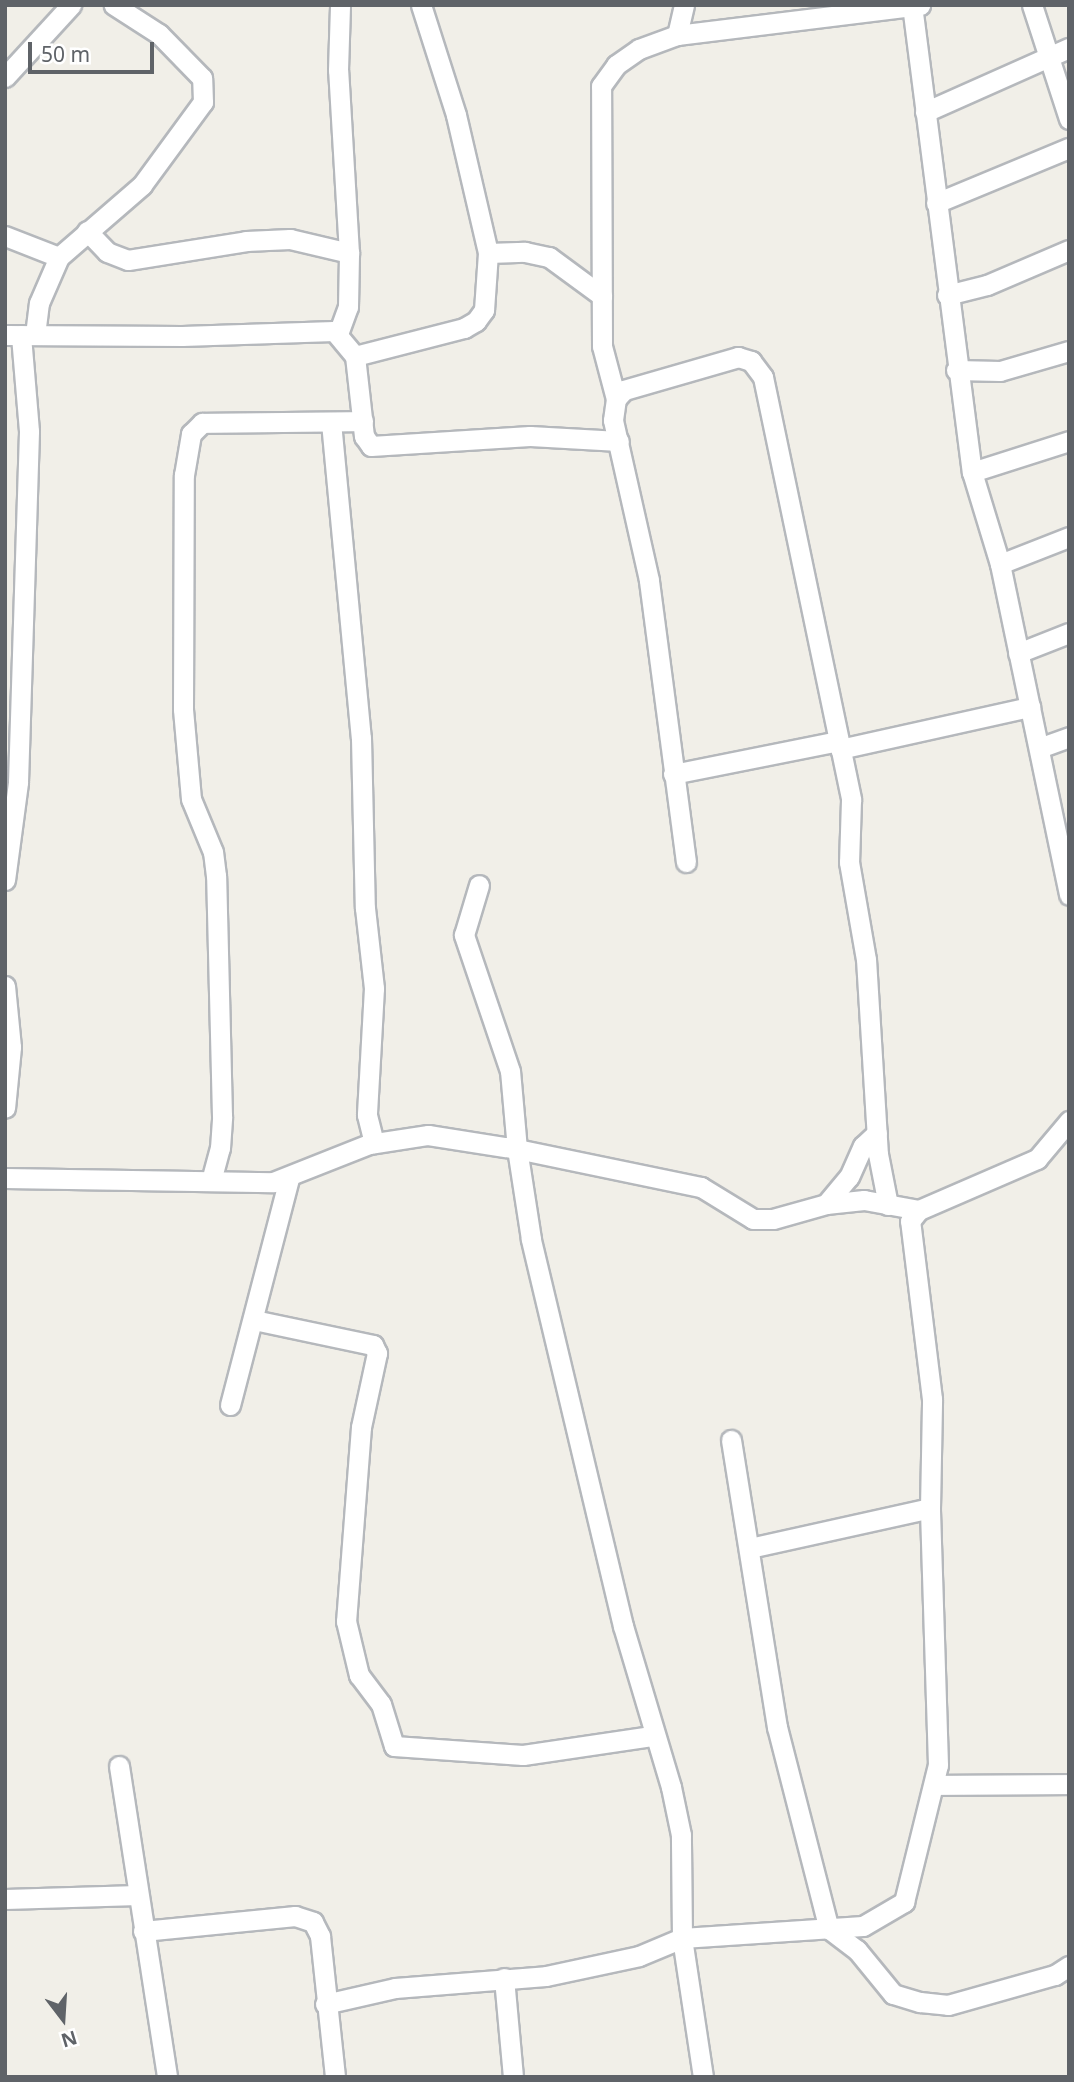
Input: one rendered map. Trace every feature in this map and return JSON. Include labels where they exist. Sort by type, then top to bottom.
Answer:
[{"type":"street","points":[[5,78],[71,5]]},
{"type":"street","points":[[6,874],[18,782],[12,709],[29,431],[20,335],[39,303],[59,257],[142,185],[203,102],[205,90],[202,78],[159,34],[114,5]]},
{"type":"street","points":[[338,334],[348,307],[349,253],[338,70],[340,5]]},
{"type":"street","points":[[355,356],[464,328],[476,321],[484,310],[488,253],[456,115],[421,5]]},
{"type":"street","points":[[677,35],[684,5]]},
{"type":"street","points":[[1032,5],[1069,119]]},
{"type":"street","points":[[686,862],[649,580],[613,420],[616,399],[602,346],[601,86],[616,65],[639,49],[677,35],[914,6],[956,370],[972,472],[1000,564],[1039,748],[1064,835],[1069,895]]},
{"type":"street","points":[[925,112],[1069,48]]},
{"type":"street","points":[[936,203],[1069,148]]},
{"type":"street","points":[[87,231],[107,252],[128,260],[246,241],[290,239],[349,253]]},
{"type":"street","points":[[5,236],[59,257]]},
{"type":"street","points":[[947,295],[987,285],[1069,250]]},
{"type":"street","points":[[488,253],[525,252],[549,257],[602,296]]},
{"type":"street","points":[[20,335],[182,337],[323,329],[338,334],[355,356],[366,443],[371,446],[530,436],[619,441]]},
{"type":"street","points":[[956,370],[1000,371],[1069,351]]},
{"type":"street","points":[[616,399],[636,385],[738,357],[751,361],[763,377],[851,800],[849,862],[866,959],[877,1133],[888,1205]]},
{"type":"street","points":[[211,1181],[220,1148],[222,1116],[216,876],[213,852],[191,799],[183,709],[184,475],[191,434],[202,423],[363,421]]},
{"type":"street","points":[[331,422],[361,738],[365,908],[374,988],[367,1115],[374,1143]]},
{"type":"street","points":[[972,472],[1069,441]]},
{"type":"street","points":[[1000,564],[1069,537]]},
{"type":"street","points":[[1018,653],[1069,633]]},
{"type":"street","points":[[673,774],[839,745],[1030,707]]},
{"type":"street","points":[[1039,748],[1069,737]]},
{"type":"street","points":[[479,885],[464,935],[510,1071],[517,1149],[531,1239],[652,1736],[671,1787],[681,1835],[682,1938],[703,2077]]},
{"type":"street","points":[[5,986],[11,1046],[5,1108]]},
{"type":"street","points":[[326,2004],[394,1988],[546,1976],[639,1956],[682,1938],[863,1926],[904,1902],[933,1785],[937,1727],[930,1508],[930,1366],[921,1333],[911,1255],[910,1221],[919,1210],[1037,1159],[1069,1121]]},
{"type":"street","points":[[826,1204],[849,1177],[863,1146],[877,1133]]},
{"type":"street","points":[[5,1178],[211,1181],[289,1179],[374,1143],[428,1135],[517,1149],[701,1187],[753,1219],[773,1219],[826,1204],[864,1200],[919,1210]]},
{"type":"street","points":[[230,1405],[289,1179]]},
{"type":"street","points":[[254,1320],[373,1345],[377,1353],[361,1427],[346,1621],[359,1675],[381,1704],[394,1746],[523,1755],[652,1736]]},
{"type":"street","points":[[731,1440],[777,1727],[829,1928],[867,1963],[893,1994],[948,2005],[1055,1975],[1069,1966]]},
{"type":"street","points":[[750,1548],[930,1508]]},
{"type":"street","points":[[119,1766],[167,2077]]},
{"type":"street","points":[[933,1785],[1069,1784]]},
{"type":"street","points":[[5,1899],[138,1895]]},
{"type":"street","points":[[144,1931],[295,1916],[313,1922],[320,1936],[335,2077]]},
{"type":"street","points":[[863,1926],[867,1963]]},
{"type":"street","points":[[504,1978],[513,2077]]}]
